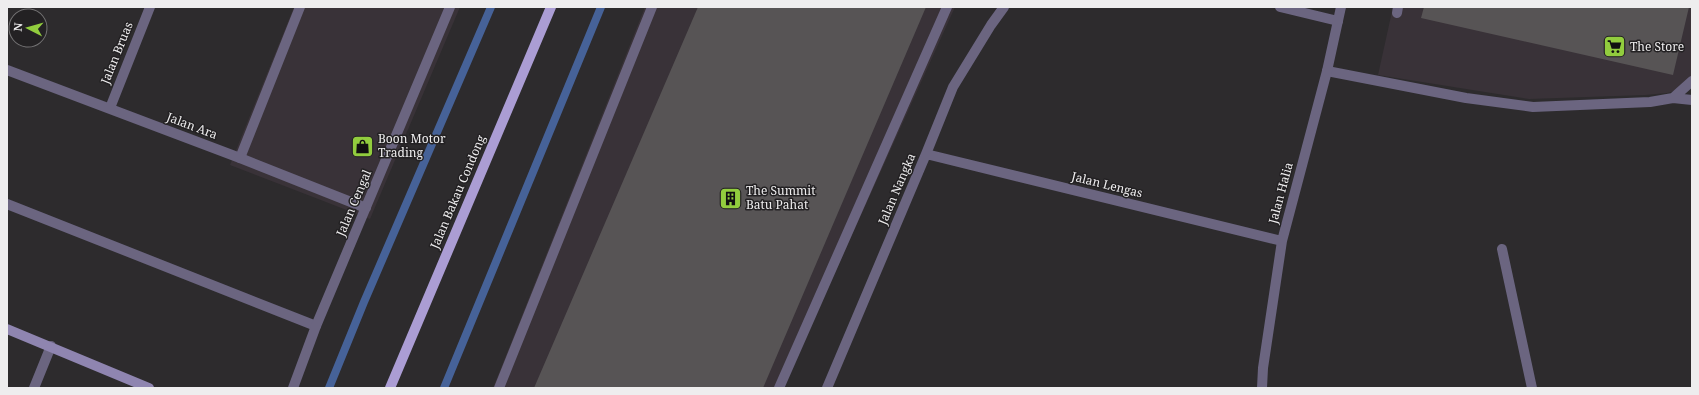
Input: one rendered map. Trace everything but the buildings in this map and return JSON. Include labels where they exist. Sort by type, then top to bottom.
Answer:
[{"type":"main road","name":"Jalan Bakau Condong","points":[[390,388],[551,7]]},
{"type":"street","name":"Jalan Bruas","points":[[110,108],[150,7]]},
{"type":"street","points":[[240,158],[300,7]]},
{"type":"street","name":"Jalan Cengal","points":[[293,388],[316,326],[450,7]]},
{"type":"street","points":[[499,388],[652,7]]},
{"type":"street","points":[[779,388],[947,7]]},
{"type":"street","name":"Jalan Nangka","points":[[827,388],[953,87],[990,25],[1004,7]]},
{"type":"street","points":[[1280,7],[1338,21]]},
{"type":"street","name":"Jalan Halia","points":[[1262,388],[1263,368],[1282,241],[1327,71],[1341,7]]},
{"type":"street","name":"Jalan Ara","points":[[7,70],[110,108],[366,208]]},
{"type":"street","points":[[1327,71],[1466,98],[1533,107],[1650,102],[1673,98],[1692,100]]},
{"type":"street","points":[[1673,98],[1692,81]]},
{"type":"street","name":"Jalan Lengas","points":[[926,154],[1282,241]]},
{"type":"street","points":[[7,204],[316,326]]},
{"type":"street","points":[[1502,248],[1532,388]]},
{"type":"street","points":[[7,329],[149,388]]},
{"type":"street","points":[[34,388],[51,346]]},
{"type":"shaded area","points":[[294,7],[460,7],[370,219],[230,165]]},
{"type":"shaded area","name":"The Summit Batu Pahat","points":[[645,7],[955,7],[783,388],[493,388]]},
{"type":"shaded area","points":[[1393,7],[1692,7],[1692,87],[1667,93],[1645,95],[1529,99],[1378,75]]},
{"type":"waterway","points":[[329,388],[364,302],[491,7]]},
{"type":"waterway","points":[[444,388],[601,7]]},
{"type":"place","name":"The Store","points":[[1614,47]]},
{"type":"place","name":"Boon Motor Trading","points":[[363,146]]},
{"type":"place","name":"The Summit Batu Pahat","points":[[730,198]]}]
